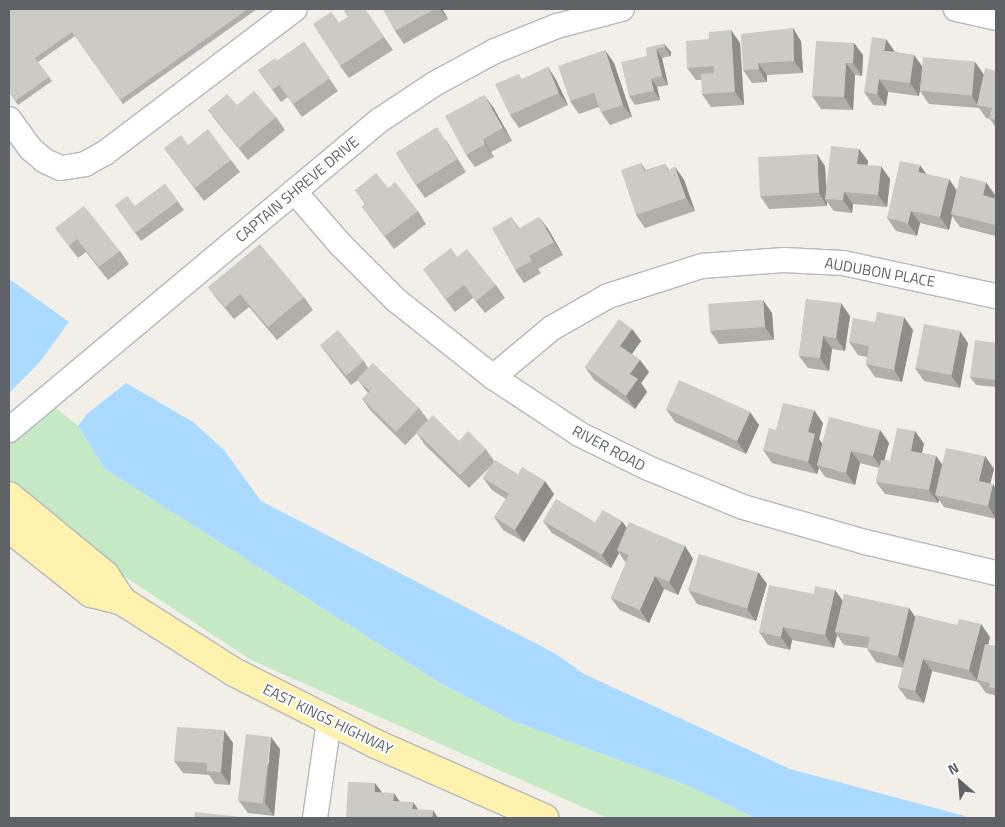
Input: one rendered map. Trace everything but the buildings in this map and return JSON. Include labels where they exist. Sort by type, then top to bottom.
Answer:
[{"type":"main road","name":"EAST KINGS HIGHWAY","points":[[9,496],[105,575],[122,601]]},
{"type":"main road","name":"EAST KINGS HIGHWAY","points":[[9,528],[91,593],[122,601],[193,648],[329,721],[544,818]]},
{"type":"street","points":[[9,119],[31,150],[44,161],[61,168],[85,164],[105,153],[295,9]]},
{"type":"street","name":"CAPTAIN SHREVE DRIVE","points":[[9,430],[380,120],[436,83],[495,51],[557,26],[622,9]]},
{"type":"street","points":[[956,9],[996,18]]},
{"type":"street","name":"RIVER ROAD","points":[[294,191],[341,245],[396,300],[493,377],[579,434],[691,487],[783,520],[996,573]]},
{"type":"street","name":"AUDUBON PLACE","points":[[493,377],[552,328],[608,296],[702,266],[784,260],[843,263],[996,296]]},
{"type":"street","points":[[315,818],[320,767],[329,721]]},
{"type":"green space","points":[[45,399],[78,426],[105,469],[440,683],[513,721],[687,785],[755,818],[607,818],[251,660],[113,569],[9,483],[9,430]]},
{"type":"water","points":[[9,279],[69,322],[39,363],[9,393]]},
{"type":"water","points":[[126,383],[193,422],[224,450],[261,501],[556,654],[584,674],[790,769],[972,818],[755,818],[687,785],[513,721],[440,683],[105,469],[78,426],[87,414]]}]
